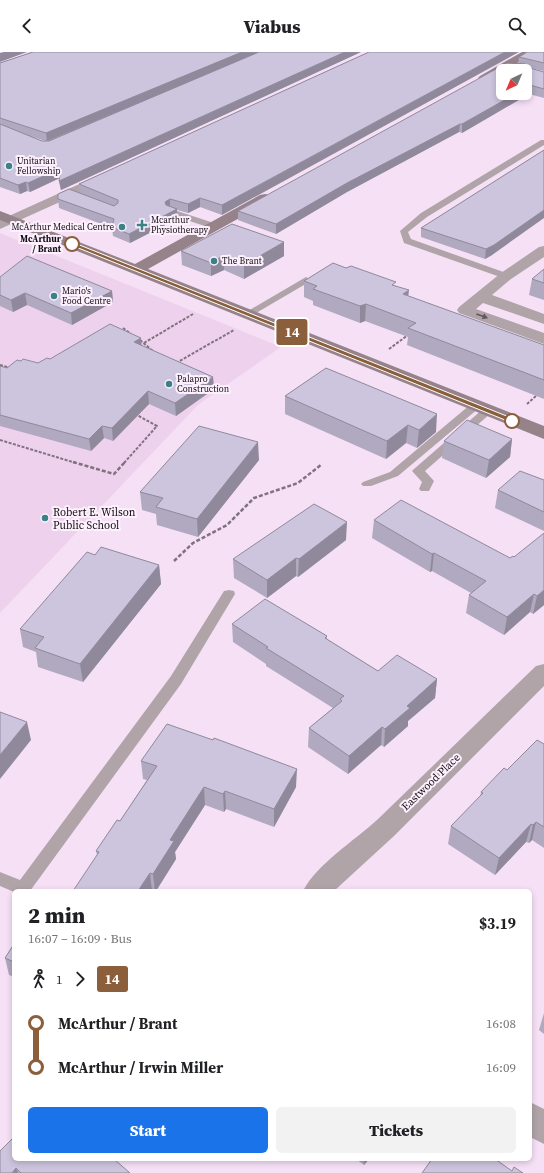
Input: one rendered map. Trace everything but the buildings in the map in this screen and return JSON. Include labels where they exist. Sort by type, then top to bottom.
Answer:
[{"type":"main road","points":[[508,64],[530,52]]},
{"type":"main road","points":[[472,84],[496,70]]},
{"type":"main road","points":[[136,269],[275,192]]},
{"type":"main road","points":[[4,220],[136,269],[544,433]]},
{"type":"street","points":[[4,220],[68,194],[118,171]]},
{"type":"street","points":[[544,250],[506,276],[465,310],[544,338]]},
{"type":"street","points":[[482,297],[544,319]]},
{"type":"street","name":"Eastwood Place","points":[[319,889],[331,876],[385,828],[544,672]]},
{"type":"street","points":[[532,1119],[544,1128]]},
{"type":"lane","points":[[506,276],[407,241],[404,231],[424,215],[544,142]]},
{"type":"lane","points":[[68,194],[81,199]]},
{"type":"lane","points":[[170,212],[214,226]]},
{"type":"lane","points":[[248,314],[306,280]]},
{"type":"lane","points":[[367,484],[394,474],[481,408]]},
{"type":"lane","points":[[425,489],[428,480],[418,471],[481,408]]},
{"type":"lane","points":[[0,880],[23,888],[176,680],[229,594]]},
{"type":"path","points":[[136,342],[145,343],[198,311]]},
{"type":"path","points":[[171,367],[238,327]]},
{"type":"path","points":[[123,328],[134,336]]},
{"type":"path","points":[[370,363],[411,333]]},
{"type":"path","points":[[140,340],[145,343],[158,357]]},
{"type":"path","points":[[0,365],[18,368]]},
{"type":"path","points":[[525,406],[543,390]]},
{"type":"path","points":[[0,440],[114,474],[157,426],[132,412]]},
{"type":"path","points":[[174,561],[193,543],[227,525],[254,498],[298,483],[322,464]]},
{"type":"shaded area","name":"Robert E. Wilson Public School","points":[[0,233],[281,347],[199,404],[0,613]]},
{"type":"bus line","name":"14","points":[[72,244],[512,421]]},
{"type":"place","name":"Unitarian Fellowship","points":[[9,166]]},
{"type":"place","name":"Mcarthur Physiotherapy","points":[[142,225]]},
{"type":"place","name":"McArthur Medical Centre","points":[[122,227]]},
{"type":"place","name":"McArthur / Brant","points":[[72,244]]},
{"type":"place","name":"The Brant","points":[[214,261]]},
{"type":"place","name":"Mario's Food Centre","points":[[54,296]]},
{"type":"place","name":"Palapro Construction","points":[[169,384]]},
{"type":"place","name":"Robert E. Wilson Public School","points":[[45,518]]}]
